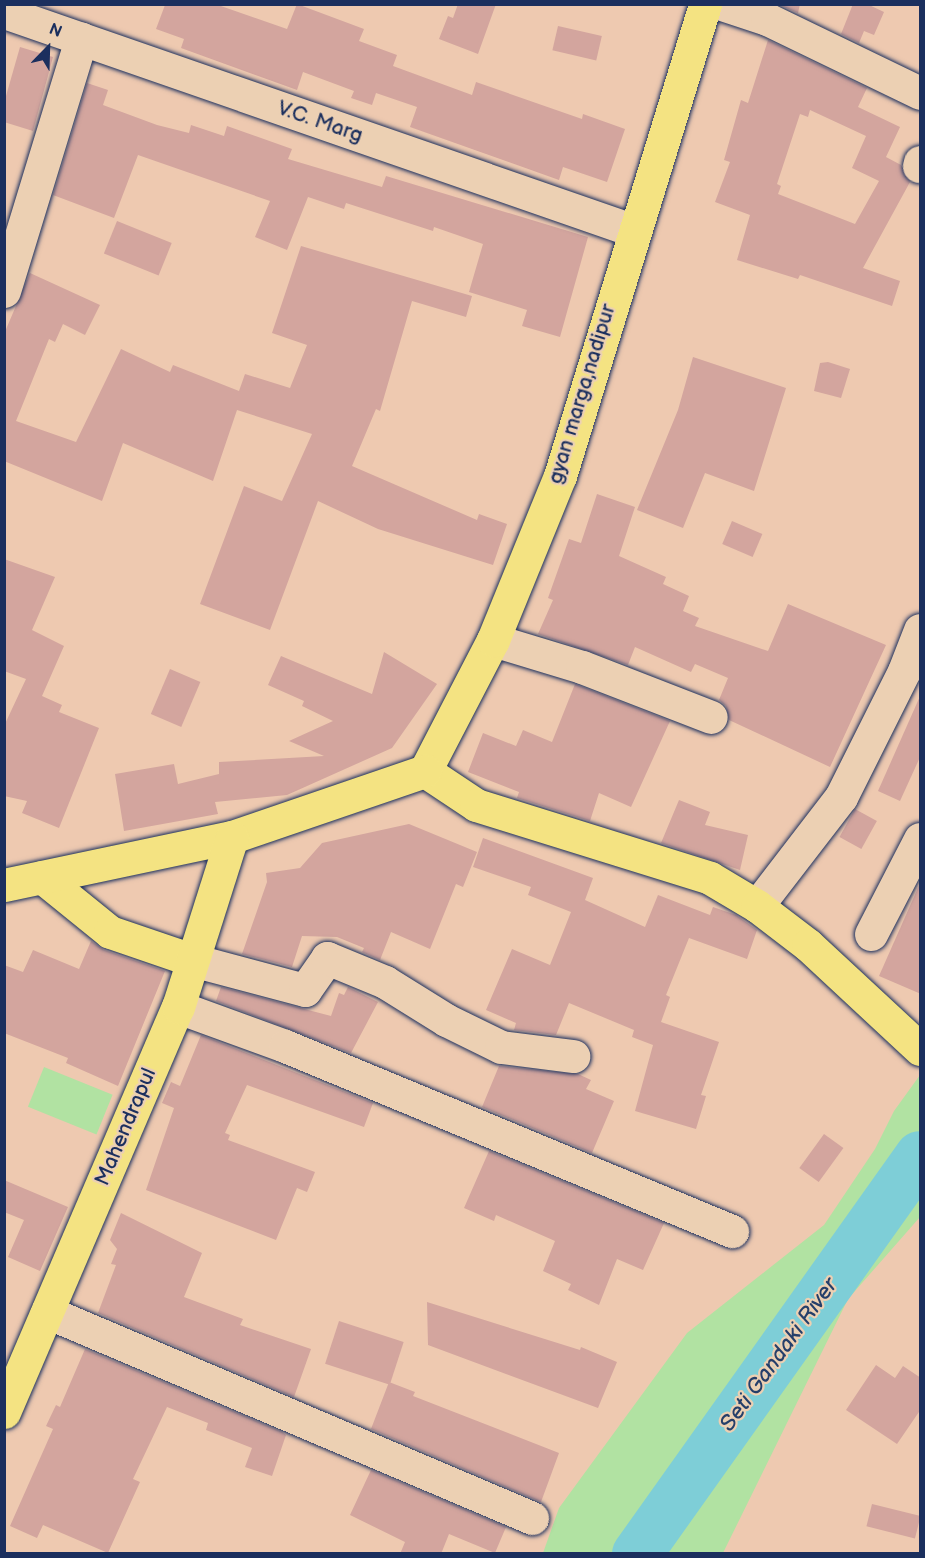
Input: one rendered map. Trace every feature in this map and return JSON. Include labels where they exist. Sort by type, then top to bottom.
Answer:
[{"type":"main road","name":"gyan marga,nadipur","points":[[425,771],[493,640],[560,476],[705,4]]},
{"type":"main road","points":[[4,885],[232,837],[425,771],[476,805],[710,878],[757,906],[832,966],[921,1049]]},
{"type":"main road","name":"Mahendrapul","points":[[4,1412],[178,1007],[232,837]]},
{"type":"main road","points":[[42,877],[110,932],[192,960]]},
{"type":"street","points":[[722,4],[767,18],[921,93]]},
{"type":"street","name":"V.C. Marg","points":[[4,12],[635,231]]},
{"type":"street","points":[[4,291],[81,39]]},
{"type":"street","points":[[757,906],[841,797],[904,671],[921,630]]},
{"type":"street","points":[[493,640],[582,667],[711,717]]},
{"type":"street","points":[[871,934],[921,839]]},
{"type":"street","points":[[192,960],[305,990],[327,958],[385,982],[446,1020],[501,1047],[573,1056]]},
{"type":"street","points":[[178,1007],[285,1046],[732,1231]]},
{"type":"street","points":[[46,1312],[532,1518]]},
{"type":"green space","points":[[44,1067],[113,1095],[97,1135],[28,1107]]},
{"type":"green space","points":[[920,1075],[920,1217],[848,1299],[723,1553],[543,1553],[559,1508],[687,1333],[824,1225],[875,1149],[894,1111]]},
{"type":"building","points":[[297,4],[364,29],[359,41],[397,55],[393,66],[472,95],[476,82],[582,119],[583,114],[625,129],[607,182],[563,167],[559,180],[410,127],[417,107],[376,93],[372,105],[351,98],[354,91],[303,72],[297,90],[181,48],[184,39],[156,29],[165,5],[218,5],[287,29]]},
{"type":"building","points":[[458,4],[496,4],[478,54],[439,39],[448,16],[453,18]]},
{"type":"building","points":[[783,4],[800,4],[798,13],[782,6]]},
{"type":"building","points":[[853,4],[867,4],[884,12],[874,35],[864,31],[859,43],[841,34]]},
{"type":"building","points":[[558,26],[602,36],[596,60],[552,50]]},
{"type":"building","points":[[768,40],[867,88],[858,107],[900,127],[886,157],[901,165],[910,182],[863,268],[900,281],[892,306],[800,275],[798,279],[737,260],[750,215],[715,202],[730,162],[724,160],[741,100],[748,103]],"holes":[[[810,110],[866,136],[852,168],[879,181],[855,224],[778,194],[781,186],[777,184],[800,114],[808,117]]]},
{"type":"building","points":[[20,47],[53,57],[33,131],[4,122],[4,103]]},
{"type":"building","points":[[87,83],[108,90],[103,105],[157,125],[189,133],[191,125],[224,136],[227,126],[292,149],[288,159],[382,187],[386,176],[588,237],[560,337],[522,326],[527,310],[469,292],[483,244],[434,227],[433,231],[346,203],[344,209],[308,197],[287,250],[255,237],[270,201],[138,155],[114,218],[53,195]]},
{"type":"building","points":[[117,221],[172,243],[159,276],[104,253]]},
{"type":"building","points":[[301,246],[472,296],[466,317],[412,301],[380,411],[376,409],[352,466],[477,520],[479,514],[507,524],[493,565],[378,529],[318,501],[270,630],[200,604],[244,486],[282,501],[312,434],[237,410],[213,481],[123,443],[102,501],[4,461],[4,334],[30,273],[100,305],[85,335],[63,324],[55,342],[49,339],[16,421],[76,442],[121,349],[170,372],[173,365],[239,391],[245,374],[290,388],[307,345],[272,333]]},
{"type":"building","points":[[693,357],[786,388],[754,491],[705,473],[683,528],[637,510],[678,410]]},
{"type":"building","points":[[828,362],[850,369],[841,398],[814,391],[820,363]]},
{"type":"building","points":[[597,494],[635,507],[619,556],[666,577],[663,584],[689,596],[683,611],[699,618],[695,626],[768,651],[788,604],[886,645],[830,767],[729,720],[726,706],[719,700],[728,678],[695,664],[691,672],[635,647],[628,665],[538,634],[553,600],[548,598],[569,539],[581,543]]},
{"type":"building","points":[[732,521],[762,534],[753,557],[722,544]]},
{"type":"building","points":[[4,559],[55,577],[32,630],[64,646],[42,696],[62,705],[59,712],[99,728],[59,828],[22,813],[27,801],[4,796],[4,726],[26,679],[4,671]]},
{"type":"building","points":[[384,652],[437,684],[392,748],[287,795],[215,802],[218,814],[124,831],[115,774],[174,764],[178,784],[219,774],[219,762],[324,756],[289,741],[333,721],[302,706],[304,701],[268,685],[281,656],[372,694]]},
{"type":"building","points":[[170,669],[200,682],[181,727],[151,714]]},
{"type":"building","points":[[575,684],[670,721],[631,807],[599,793],[590,821],[517,798],[519,792],[468,772],[483,733],[516,746],[523,730],[552,742]]},
{"type":"building","points":[[921,694],[921,755],[900,801],[878,791]]},
{"type":"building","points":[[679,800],[710,812],[705,825],[748,835],[740,870],[661,843]]},
{"type":"building","points":[[855,809],[877,821],[861,849],[839,837]]},
{"type":"building","points":[[409,824],[477,852],[463,887],[456,884],[430,949],[391,932],[380,960],[362,952],[364,948],[337,937],[302,936],[292,967],[242,954],[267,882],[266,873],[300,868],[322,843]]},
{"type":"building","points":[[483,838],[593,878],[585,900],[645,927],[658,895],[710,915],[713,907],[736,915],[757,930],[747,959],[689,938],[666,995],[670,997],[661,1022],[719,1042],[701,1095],[706,1096],[696,1129],[635,1111],[653,1045],[632,1037],[634,1030],[569,1003],[556,1035],[514,1030],[516,1023],[486,1010],[512,949],[550,965],[571,912],[528,895],[531,887],[473,867]]},
{"type":"building","points":[[921,881],[921,994],[879,976]]},
{"type":"building","points":[[91,941],[104,950],[165,971],[118,1086],[66,1063],[68,1058],[4,1033],[4,965],[23,972],[33,950],[79,969]]},
{"type":"building","points":[[221,987],[331,1016],[339,993],[344,995],[348,987],[378,1002],[351,1053],[216,1001]]},
{"type":"building","points":[[201,1035],[373,1103],[364,1127],[247,1085],[225,1133],[230,1135],[228,1140],[315,1172],[307,1192],[297,1188],[276,1240],[146,1190],[174,1108],[162,1103],[171,1082],[180,1086]]},
{"type":"building","points":[[499,1066],[578,1074],[591,1080],[586,1089],[614,1101],[592,1153],[482,1107]]},
{"type":"building","points":[[824,1134],[843,1148],[819,1182],[799,1168]]},
{"type":"building","points":[[489,1151],[664,1223],[643,1270],[617,1259],[599,1305],[568,1290],[571,1284],[543,1271],[555,1241],[496,1215],[494,1221],[464,1208]]},
{"type":"building","points":[[4,1180],[68,1207],[40,1271],[8,1257],[24,1220],[4,1212]]},
{"type":"building","points":[[121,1213],[202,1253],[184,1297],[243,1319],[240,1325],[311,1349],[294,1397],[98,1313],[116,1265],[111,1264],[117,1249],[110,1240]]},
{"type":"building","points":[[427,1302],[580,1350],[581,1347],[617,1362],[598,1408],[428,1345]]},
{"type":"building","points":[[339,1321],[404,1342],[390,1385],[325,1364]]},
{"type":"building","points":[[85,1349],[282,1432],[286,1435],[272,1476],[245,1467],[252,1448],[206,1430],[208,1423],[167,1407],[133,1479],[140,1482],[108,1553],[43,1525],[37,1538],[10,1526],[53,1429],[46,1426],[56,1405],[60,1407]]},
{"type":"building","points":[[876,1365],[895,1378],[903,1366],[921,1378],[921,1409],[897,1444],[846,1410]]},
{"type":"building","points":[[389,1382],[415,1392],[413,1396],[559,1453],[541,1502],[371,1429]]},
{"type":"building","points":[[371,1470],[506,1527],[495,1553],[449,1534],[441,1554],[400,1554],[405,1542],[350,1515]]},
{"type":"building","points":[[872,1504],[920,1516],[915,1538],[866,1526]]},
{"type":"waterway","name":"Seti Gandaki River","points":[[637,1554],[920,1156]]}]
